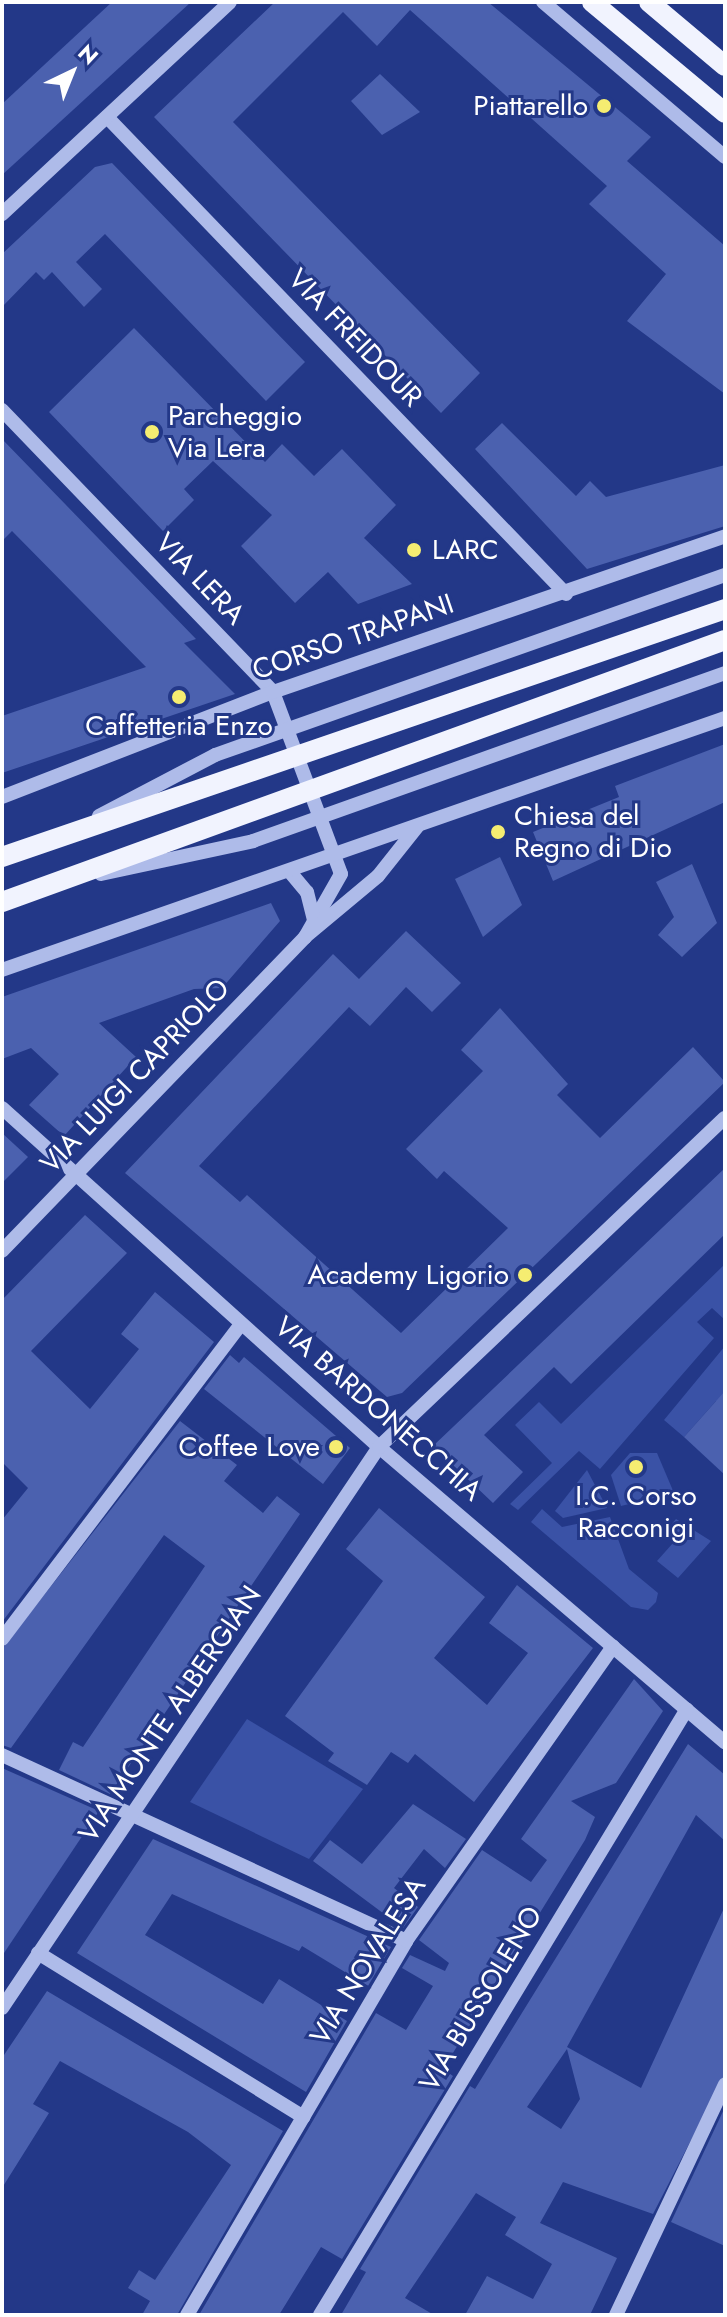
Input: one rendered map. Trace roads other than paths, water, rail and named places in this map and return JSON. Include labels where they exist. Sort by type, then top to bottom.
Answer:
[{"type":"main road","points":[[592,2],[725,113]]},
{"type":"main road","points":[[649,2],[725,66]]},
{"type":"main road","points":[[2,857],[297,760],[725,609]]},
{"type":"main road","points":[[2,902],[725,640]]},
{"type":"street","points":[[2,214],[230,2]]},
{"type":"street","points":[[543,2],[725,157]]},
{"type":"street","name":"VIA FREIDOUR","points":[[107,117],[566,594]]},
{"type":"street","name":"VIA LERA","points":[[2,410],[273,692],[316,818],[338,854]]},
{"type":"street","name":"CORSO TRAPANI","points":[[2,797],[273,692],[566,594],[725,536]]},
{"type":"street","points":[[63,836],[215,755],[725,575]]},
{"type":"street","points":[[61,882],[253,841],[725,673]]},
{"type":"street","points":[[2,970],[725,718]]},
{"type":"street","name":"VIA LUIGI CAPRIOLO","points":[[2,1251],[305,937],[378,876],[417,827]]},
{"type":"street","name":"VIA LUIGI CAPRIOLO","points":[[305,937],[340,879],[338,854]]},
{"type":"street","points":[[290,872],[307,892],[314,921]]},
{"type":"street","name":"VIA BARDONECCHIA","points":[[2,1108],[74,1176],[379,1447],[725,1742]]},
{"type":"street","name":"VIA MONTE ALBERGIAN","points":[[2,2008],[134,1816],[379,1447],[725,1118]]},
{"type":"street","points":[[2,1639],[241,1324]]},
{"type":"street","name":"VIA NOVALESA","points":[[187,2315],[406,1941],[613,1646]]},
{"type":"street","name":"VIA BUSSOLENO","points":[[320,2315],[687,1709]]},
{"type":"street","points":[[2,1755],[406,1941]]},
{"type":"street","points":[[38,1953],[304,2117]]},
{"type":"street","points":[[616,2315],[725,2084]]},
{"type":"place","name":"Piattarello","points":[[604,106]]},
{"type":"place","name":"Parcheggio Via Lera","points":[[152,432]]},
{"type":"place","name":"LARC","points":[[414,550]]},
{"type":"place","name":"Caffetteria Enzo","points":[[179,697]]},
{"type":"place","name":"Chiesa del Regno di Dio","points":[[498,832]]},
{"type":"place","name":"Academy Ligorio","points":[[525,1275]]},
{"type":"place","name":"Coffee Love","points":[[336,1447]]},
{"type":"place","name":"I.C. Corso Racconigi","points":[[636,1467]]}]
